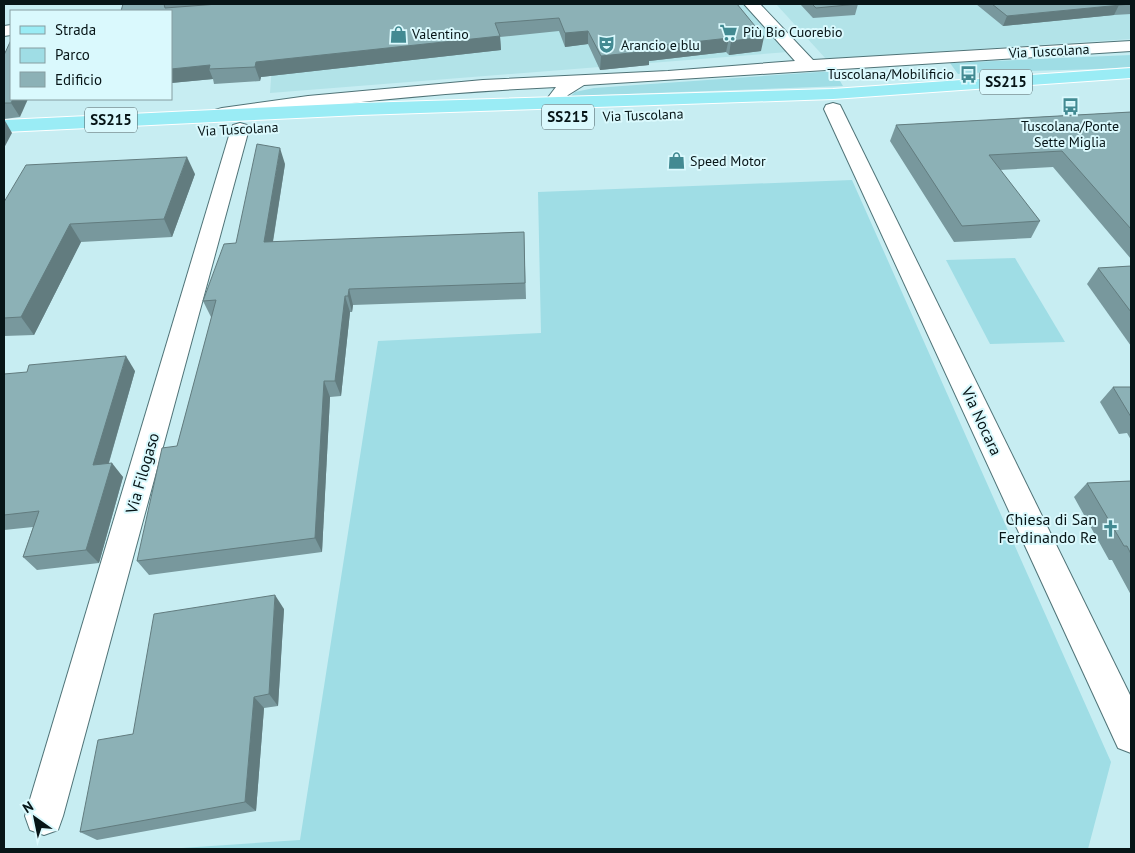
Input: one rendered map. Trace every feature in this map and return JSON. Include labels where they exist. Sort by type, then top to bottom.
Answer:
[{"type":"main road","name":"Via Tuscolana","points":[[4,141],[229,122],[556,103],[833,94],[1131,74]]},
{"type":"main road","name":"Via Tuscolana","points":[[4,126],[576,117],[833,109],[1131,89]]},
{"type":"street","points":[[752,4],[809,66]]},
{"type":"street","name":"Via Tuscolana","points":[[229,122],[319,100],[484,85],[1131,46]]},
{"type":"street","points":[[576,117],[564,111],[556,103],[556,98],[561,92],[589,80]]},
{"type":"street","name":"Via Nocara","points":[[833,109],[1131,735]]},
{"type":"street","name":"Via Filogaso","points":[[44,816],[229,122]]},
{"type":"shaded area","points":[[354,4],[743,4],[788,52],[270,93],[276,10]]},
{"type":"shaded area","points":[[776,4],[1131,4],[1131,39],[826,59]]},
{"type":"green space","points":[[1131,55],[1131,67],[1109,68],[958,74],[950,63]]},
{"type":"green space","points":[[834,71],[843,86],[571,96],[575,92],[594,88]]},
{"type":"green space","points":[[852,180],[1111,762],[1088,849],[167,849],[300,840],[378,341],[541,333],[538,192]]},
{"type":"green space","points":[[1015,258],[1065,342],[990,344],[946,260]]},
{"type":"building","points":[[123,4],[164,4],[165,8],[218,4],[737,4],[764,37],[731,41],[729,38],[648,47],[650,51],[601,56],[588,31],[565,33],[559,18],[495,23],[500,36],[256,62],[255,67],[209,69],[210,65],[172,69],[172,10],[121,10]]},
{"type":"building","points":[[812,4],[858,4],[816,8]]},
{"type":"building","points":[[992,4],[1131,4],[1007,16]]},
{"type":"building","points":[[10,42],[10,100],[12,100],[11,103],[4,103],[4,55]]},
{"type":"building","points":[[1131,112],[1131,229],[1062,151],[989,155],[1040,221],[962,226],[896,125]]},
{"type":"building","points":[[257,144],[280,148],[264,242],[524,232],[525,283],[349,289],[348,296],[345,296],[335,381],[324,381],[315,538],[137,561],[162,448],[177,446],[216,300],[203,301],[224,244],[236,243]]},
{"type":"building","points":[[187,157],[164,219],[70,224],[21,317],[4,318],[4,202],[26,165]]},
{"type":"building","points":[[1131,266],[1131,312],[1098,268]]},
{"type":"building","points":[[126,356],[93,465],[112,463],[86,550],[23,557],[39,511],[4,515],[4,374],[27,372],[29,365]]},
{"type":"building","points":[[1113,387],[1131,387],[1131,417]]},
{"type":"building","points":[[1131,481],[1131,554],[1127,546],[1124,546],[1087,483]]},
{"type":"building","points":[[275,595],[269,694],[254,697],[245,802],[80,832],[98,740],[133,734],[154,614]]},
{"type":"place","name":"Più Bio Cuorebio","points":[[729,32]]},
{"type":"place","name":"Valentino","points":[[398,34]]},
{"type":"place","name":"Arancio e blu","points":[[607,45]]},
{"type":"place","name":"Tuscolana/Mobilificio","points":[[968,74]]},
{"type":"place","name":"Tuscolana/Ponte Sette Miglia","points":[[1070,106]]},
{"type":"place","name":"Speed Motor","points":[[676,161]]},
{"type":"place","name":"Chiesa di San Ferdinando Re","points":[[1111,528]]}]
